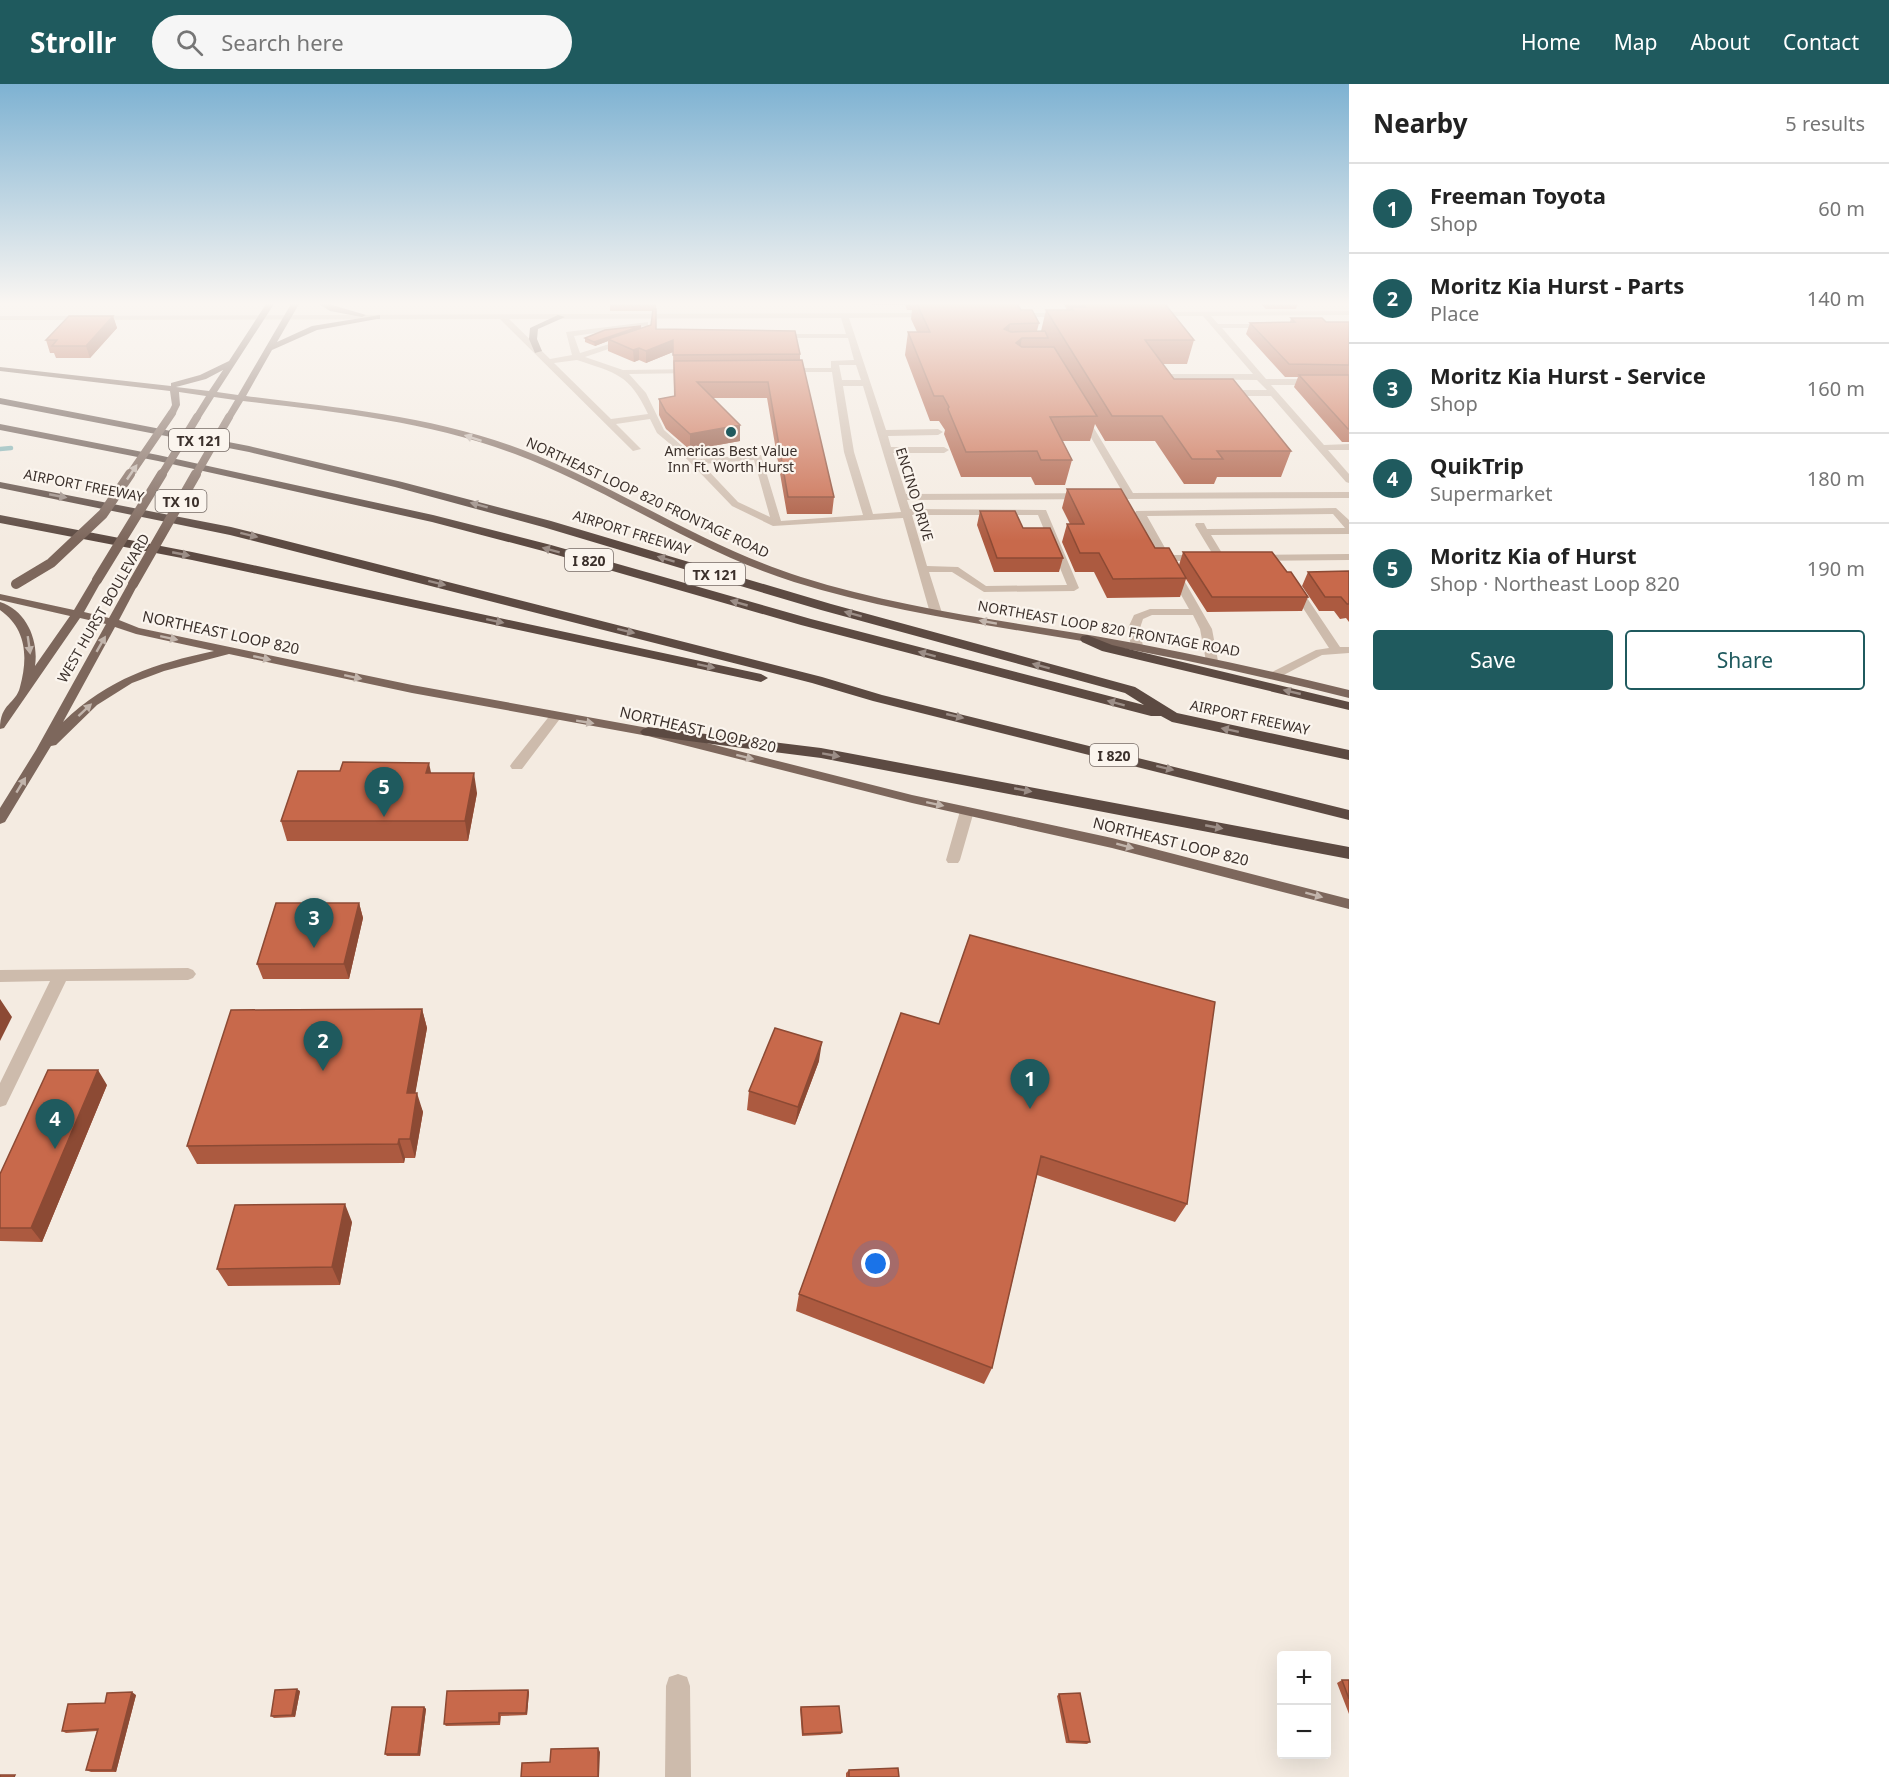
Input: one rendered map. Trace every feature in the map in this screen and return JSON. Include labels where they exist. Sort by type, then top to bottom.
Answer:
[{"type":"highway","name":"AIRPORT FREEWAY","points":[[0,401],[249,449],[513,514],[826,607],[1130,690],[1173,717],[1349,755]]},
{"type":"highway","name":"I 820","points":[[0,427],[158,458],[433,519],[547,548],[806,622],[1173,717]]},
{"type":"highway","name":"AIRPORT FREEWAY","points":[[0,485],[231,531],[817,680],[878,698],[1349,815]]},
{"type":"highway","name":"I 820","points":[[0,519],[192,556],[813,689],[878,698]]},
{"type":"highway","points":[[1087,639],[1107,648],[1349,706]]},
{"type":"highway","points":[[648,732],[821,753],[1349,853]]},
{"type":"main road","name":"NORTHEAST LOOP 820 FRONTAGE ROAD","points":[[123,383],[378,416],[453,431],[517,452],[584,480],[683,533],[751,563],[798,580],[936,612],[1212,661],[1349,694]]},
{"type":"main road","points":[[158,387],[186,383]]},
{"type":"main road","name":"WEST HURST BOULEVARD","points":[[0,725],[77,614],[219,383]]},
{"type":"main road","name":"WEST HURST BOULEVARD","points":[[0,819],[42,750],[133,584],[249,383]]},
{"type":"main road","points":[[0,590],[16,584],[51,563],[103,514],[172,413],[176,405],[174,389]]},
{"type":"main road","name":"NORTHEAST LOOP 820","points":[[0,597],[113,622],[136,631],[295,665],[555,717],[648,732],[967,811],[1112,843],[1349,904]]},
{"type":"main road","points":[[0,605],[20,621],[29,637],[31,656],[21,695]]},
{"type":"main road","points":[[42,750],[99,698],[125,682],[152,669],[229,651]]},
{"type":"street","points":[[570,383],[636,449]]},
{"type":"street","points":[[632,383],[642,393],[660,431],[735,504],[777,524],[907,514],[1042,512],[1074,588],[984,589],[954,569],[923,569]]},
{"type":"street","points":[[838,383],[849,452],[869,518]]},
{"type":"street","name":"ENCINO DRIVE","points":[[865,383],[888,450],[936,612]]},
{"type":"street","points":[[1264,383],[1349,480]]},
{"type":"street","points":[[1216,393],[1273,393]]},
{"type":"street","points":[[1079,411],[1130,496]]},
{"type":"street","points":[[609,422],[653,417]]},
{"type":"street","points":[[882,433],[938,432]]},
{"type":"street","points":[[1321,448],[1349,447]]},
{"type":"street","points":[[888,450],[944,450]]},
{"type":"street","points":[[694,462],[759,457],[777,524]]},
{"type":"street","points":[[902,497],[1349,495]]},
{"type":"street","points":[[1212,661],[1206,629],[1140,513],[1336,511],[1349,526]]},
{"type":"street","points":[[1193,512],[1204,532],[1231,558]]},
{"type":"street","points":[[1204,532],[1349,531]]},
{"type":"street","points":[[1166,558],[1231,558],[1281,567],[1349,557]]},
{"type":"street","points":[[1281,567],[1343,650]]},
{"type":"street","points":[[1137,647],[1134,628],[1138,617],[1150,612],[1197,612]]},
{"type":"street","points":[[1276,675],[1320,652],[1343,650]]},
{"type":"street","points":[[1320,652],[1349,659]]},
{"type":"street","points":[[517,766],[555,717]]},
{"type":"street","points":[[953,860],[967,811]]},
{"type":"street","points":[[0,976],[188,974]]},
{"type":"street","points":[[0,1100],[61,975]]},
{"type":"street","points":[[678,1686],[678,1777]]},
{"type":"building","points":[[675,383],[698,383],[740,425],[690,434],[666,412],[659,399],[675,396]]},
{"type":"building","points":[[768,383],[807,383],[834,497],[788,497]]},
{"type":"building","points":[[929,383],[1076,383],[1097,416],[1050,417],[1072,460],[1041,460],[1037,451],[966,452],[943,396],[934,396]]},
{"type":"building","points":[[1091,383],[1236,383],[1291,451],[1217,451],[1223,459],[1192,459],[1162,416],[1112,416]]},
{"type":"building","points":[[1306,383],[1349,383],[1348,429]]},
{"type":"building","points":[[1067,489],[1121,489],[1155,548],[1169,548],[1186,578],[1113,579],[1099,553],[1080,553],[1067,524],[1084,524]]},
{"type":"building","points":[[980,511],[1015,511],[1023,528],[1050,528],[1063,558],[997,558]]},
{"type":"building","points":[[1183,552],[1272,552],[1287,572],[1291,572],[1308,597],[1212,597]]},
{"type":"building","points":[[1349,571],[1349,604],[1341,597],[1325,597],[1308,572]]},
{"type":"building","points":[[343,762],[429,763],[426,773],[474,773],[465,821],[281,821],[298,771],[340,771]]},
{"type":"building","points":[[276,903],[359,903],[344,964],[257,964]]},
{"type":"building","points":[[970,935],[1215,1002],[1187,1204],[1041,1156],[992,1368],[799,1294],[901,1013],[939,1024]]},
{"type":"building","points":[[422,1009],[407,1093],[417,1093],[410,1139],[399,1139],[398,1144],[187,1146],[231,1010]]},
{"type":"building","points":[[775,1028],[822,1042],[798,1107],[749,1091]]},
{"type":"building","points":[[48,1070],[98,1070],[31,1228],[0,1228],[0,1174]]},
{"type":"building","points":[[345,1204],[332,1267],[217,1269],[235,1205]]},
{"type":"building","points":[[1342,1680],[1349,1680],[1349,1699]]},
{"type":"building","points":[[297,1689],[292,1715],[271,1716],[275,1690]]},
{"type":"building","points":[[528,1690],[526,1713],[499,1713],[499,1722],[444,1724],[447,1691]]},
{"type":"building","points":[[132,1692],[112,1770],[86,1770],[98,1729],[62,1731],[68,1704],[105,1703],[107,1693]]},
{"type":"building","points":[[1080,1693],[1090,1742],[1069,1741],[1059,1694]]},
{"type":"building","points":[[839,1706],[842,1732],[803,1734],[801,1707]]},
{"type":"building","points":[[392,1707],[424,1707],[418,1754],[385,1754]]},
{"type":"building","points":[[598,1748],[598,1777],[521,1777],[522,1763],[550,1762],[551,1749]]},
{"type":"building","points":[[898,1768],[899,1777],[849,1777],[849,1770]]},
{"type":"building","points":[[0,1775],[15,1775],[14,1777],[0,1777]]},
{"type":"waterway","points":[[0,449],[11,448]]},
{"type":"place","name":"Americas Best Value Inn Ft. Worth Hurst","points":[[731,432]]},
{"type":"place","name":"Moritz Kia of Hurst","points":[[384,817]]},
{"type":"place","name":"Moritz Kia Hurst - Service","points":[[314,948]]},
{"type":"place","name":"Moritz Kia Hurst - Parts","points":[[323,1071]]},
{"type":"place","name":"Freeman Toyota","points":[[1030,1109]]},
{"type":"place","name":"QuikTrip","points":[[55,1149]]}]
